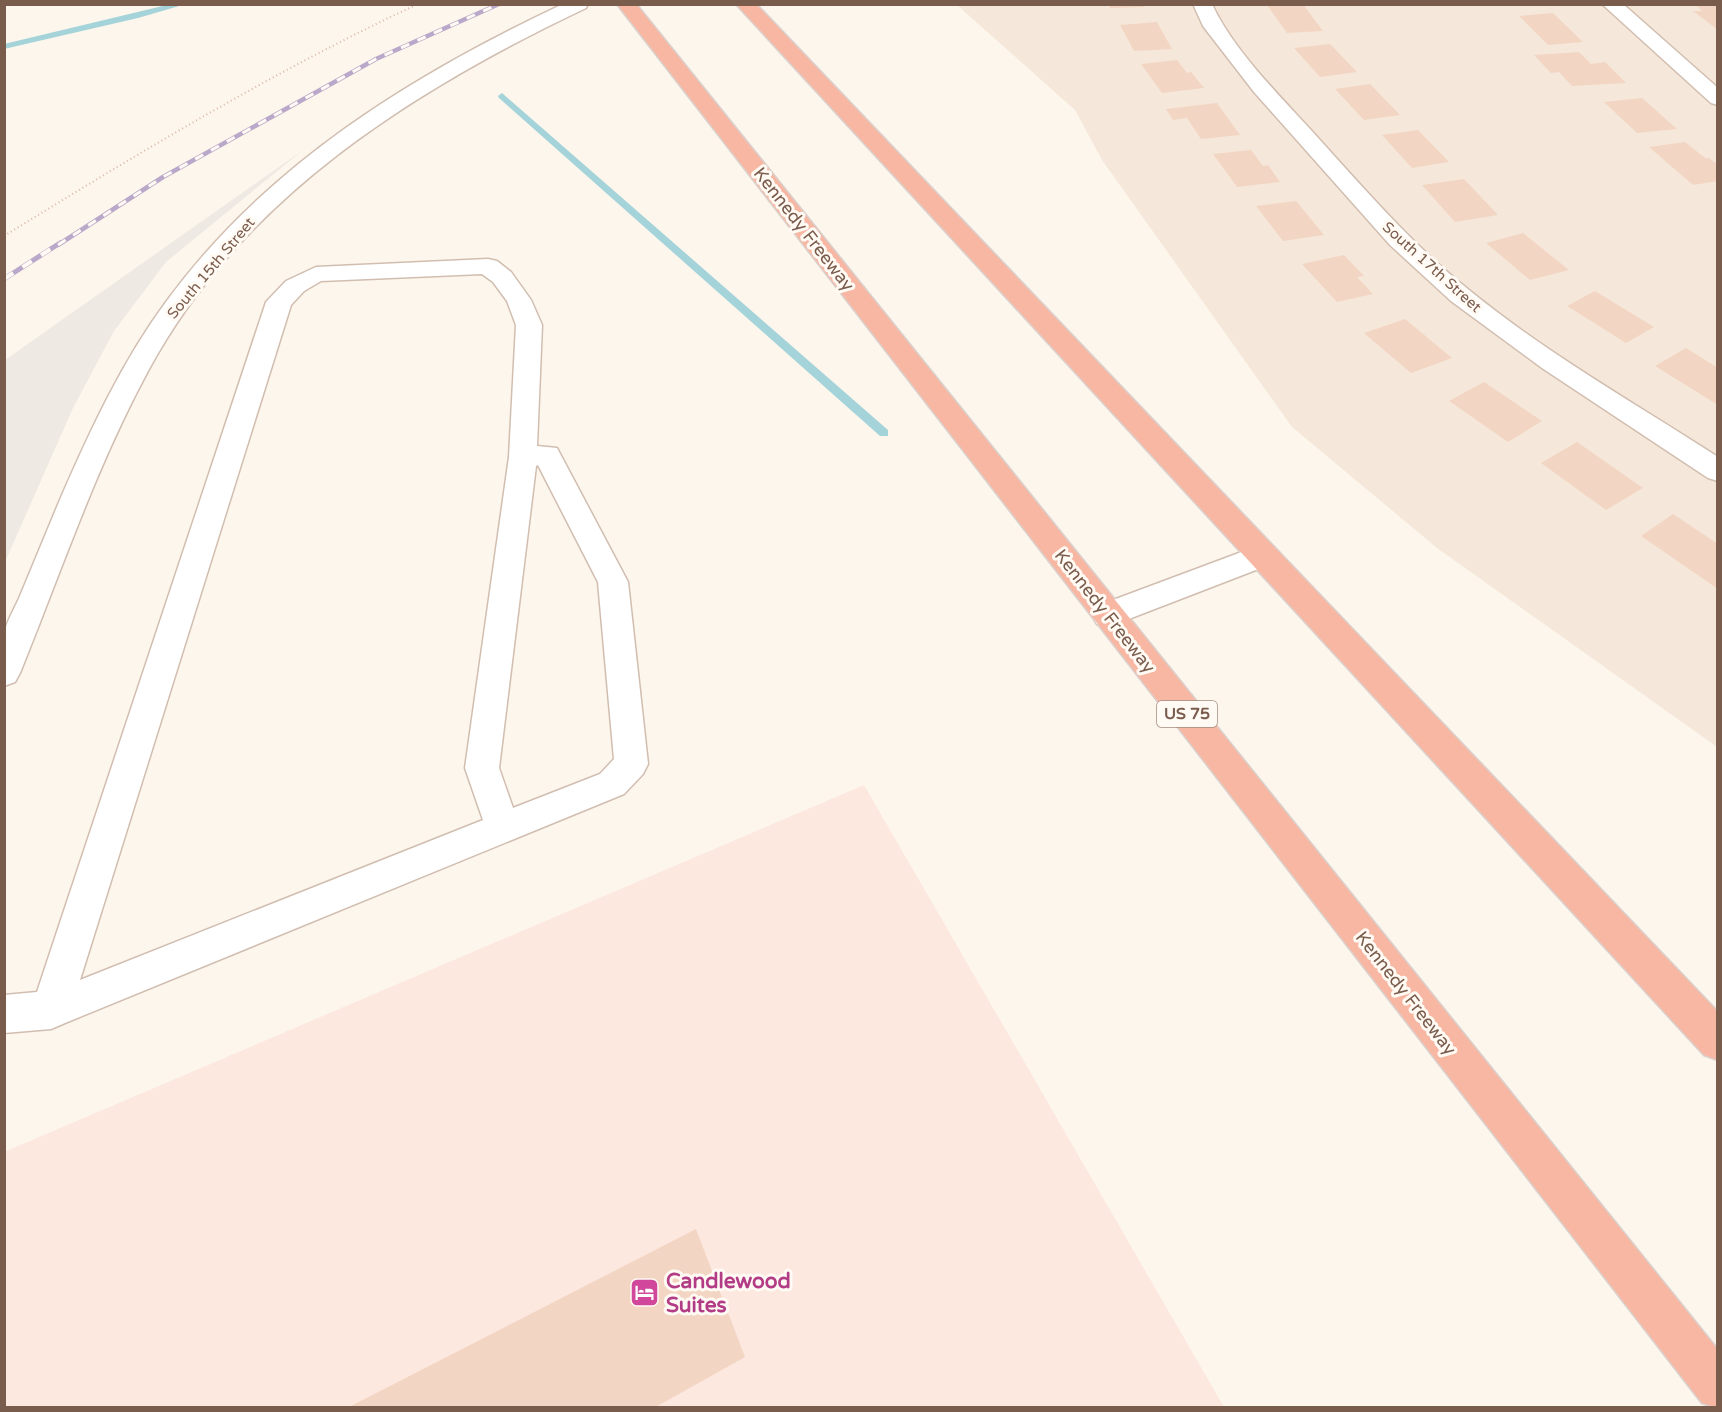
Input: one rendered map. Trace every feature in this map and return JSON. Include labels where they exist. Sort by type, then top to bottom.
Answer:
[{"type":"highway","name":"Kennedy Freeway","points":[[626,4],[1718,1388]]},
{"type":"highway","points":[[753,13],[1718,1041]]},
{"type":"street","name":"South 15th Street","points":[[4,673],[104,434],[132,378],[174,309],[217,256],[260,208],[311,163],[362,124],[471,58],[579,4]]},
{"type":"street","name":"South 17th Street","points":[[1202,4],[1209,22],[1261,88],[1398,240],[1460,296],[1551,362],[1718,471]]},
{"type":"street","points":[[1611,4],[1718,99]]},
{"type":"street","points":[[51,1010],[279,302],[295,286],[316,274],[488,266],[502,277],[519,300],[529,325],[523,457],[482,768],[503,828]]},
{"type":"street","points":[[4,1014],[51,1010],[612,784],[631,764],[613,582],[547,455],[523,457]]},
{"type":"street","points":[[1108,615],[1263,555]]},
{"type":"path","points":[[4,236],[161,139],[349,35],[418,4]]},
{"type":"shaded area","points":[[957,5],[1717,5],[1717,747],[1437,548],[1292,427],[1102,160],[1075,110]]},
{"type":"shaded area","points":[[303,150],[166,262],[114,331],[73,408],[5,562],[5,360]]},
{"type":"shaded area","points":[[864,785],[1224,1407],[5,1407],[4,1152]]},
{"type":"building","points":[[1109,4],[1144,4],[1144,7],[1110,8]]},
{"type":"building","points":[[1303,4],[1323,31],[1287,33],[1267,5]]},
{"type":"building","points":[[1695,4],[1718,4],[1718,30],[1693,11],[1702,11]]},
{"type":"building","points":[[1553,13],[1583,42],[1548,45],[1519,16]]},
{"type":"building","points":[[1157,22],[1172,49],[1134,51],[1120,25]]},
{"type":"building","points":[[1330,44],[1357,72],[1320,77],[1294,48]]},
{"type":"building","points":[[1579,52],[1591,64],[1605,62],[1626,83],[1572,86],[1559,72],[1551,73],[1534,55]]},
{"type":"building","points":[[1177,60],[1187,73],[1191,72],[1204,88],[1162,93],[1141,64]]},
{"type":"building","points":[[1370,84],[1400,115],[1364,120],[1335,89]]},
{"type":"building","points":[[1642,98],[1677,129],[1637,133],[1604,102]]},
{"type":"building","points":[[1217,103],[1240,135],[1201,139],[1187,118],[1173,120],[1166,109]]},
{"type":"building","points":[[1418,130],[1449,162],[1412,168],[1382,135]]},
{"type":"building","points":[[1685,142],[1718,165],[1718,181],[1693,185],[1649,147]]},
{"type":"building","points":[[1251,150],[1263,166],[1268,165],[1280,182],[1237,187],[1213,154]]},
{"type":"building","points":[[1464,179],[1498,215],[1455,222],[1422,185]]},
{"type":"building","points":[[1296,201],[1324,235],[1283,241],[1256,206]]},
{"type":"building","points":[[1523,233],[1569,270],[1530,280],[1486,243]]},
{"type":"building","points":[[1344,255],[1364,276],[1357,277],[1373,294],[1337,302],[1302,264]]},
{"type":"building","points":[[1595,291],[1654,327],[1626,343],[1567,306]]},
{"type":"building","points":[[1405,319],[1452,358],[1411,373],[1364,333]]},
{"type":"building","points":[[1686,348],[1718,368],[1718,405],[1655,366]]},
{"type":"building","points":[[1484,382],[1542,421],[1508,442],[1449,401]]},
{"type":"building","points":[[1577,442],[1643,488],[1606,510],[1541,463]]},
{"type":"building","points":[[1673,514],[1718,544],[1718,589],[1641,536]]},
{"type":"building","name":"Candlewood Suites","points":[[696,1229],[745,1357],[654,1408],[347,1408]]},
{"type":"waterway","points":[[4,47],[182,4]]},
{"type":"waterway","points":[[502,96],[884,433]]},
{"type":"railway","points":[[58,245],[163,177],[376,59],[499,4]]},
{"type":"railway","points":[[4,279],[60,243]]},
{"type":"place","name":"Candlewood Suites","points":[[645,1293]]}]
